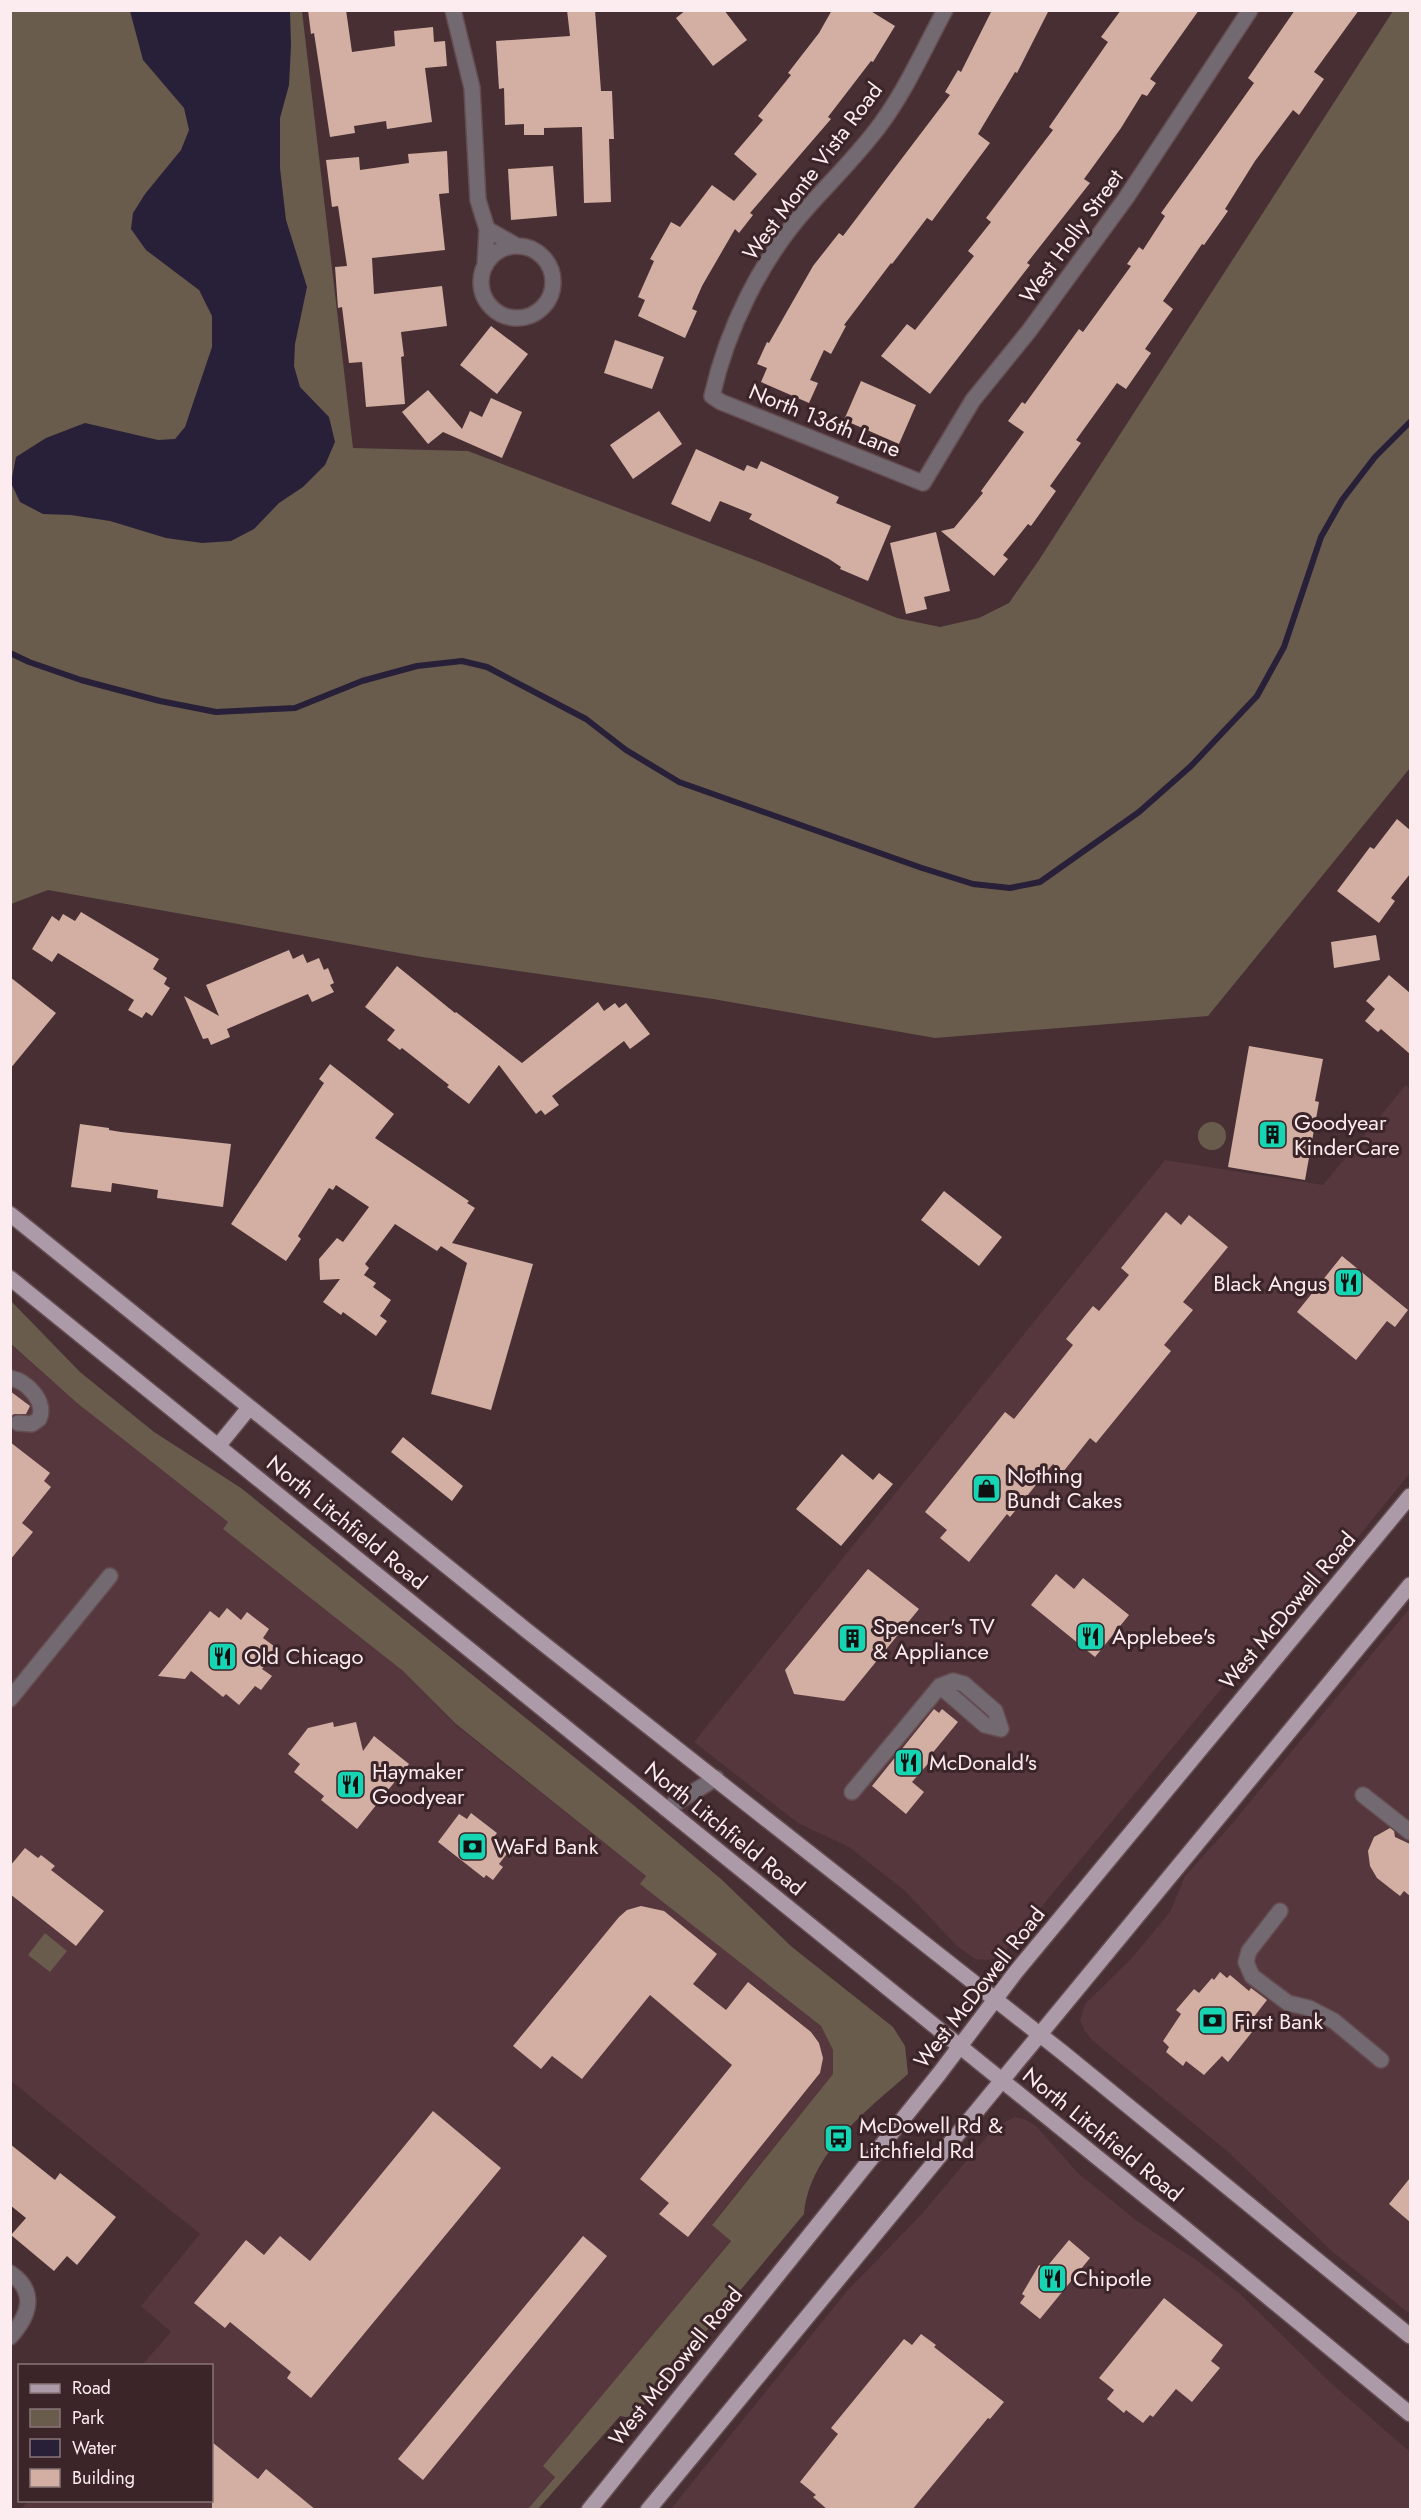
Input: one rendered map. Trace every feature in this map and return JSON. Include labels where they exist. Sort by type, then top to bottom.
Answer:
[{"type":"main road","name":"North Litchfield Road","points":[[10,1214],[526,1630],[1040,2034],[1410,2336]]},
{"type":"main road","name":"North Litchfield Road","points":[[10,1278],[1410,2414]]},
{"type":"main road","points":[[218,1446],[249,1408]]},
{"type":"main road","name":"West McDowell Road","points":[[589,2510],[939,2074],[995,1999],[1408,1504]]},
{"type":"main road","points":[[648,2510],[1410,1585]]},
{"type":"street","points":[[453,10],[472,88],[478,200],[487,229],[485,266],[481,278],[482,290],[492,309],[512,318],[525,318],[537,313],[546,305],[552,294],[554,281],[545,258],[535,250],[517,246],[487,229]]},
{"type":"street","name":"West Monte Vista Road","points":[[712,396],[720,360],[746,301],[774,252],[807,208],[837,178],[881,123],[945,10]]},
{"type":"street","name":"West Holly Street","points":[[923,483],[974,400],[1029,331],[1126,198],[1250,10]]},
{"type":"street","points":[[485,266],[499,251],[517,246]]},
{"type":"street","name":"North 136th Lane","points":[[712,396],[721,402],[923,483]]},
{"type":"street","points":[[10,1378],[16,1379],[39,1398],[42,1405],[39,1419],[32,1424],[18,1423]]},
{"type":"street","points":[[10,1699],[110,1576]]},
{"type":"street","points":[[852,1792],[940,1686],[986,1725],[1001,1729]]},
{"type":"street","points":[[666,1809],[716,1779]]},
{"type":"street","points":[[1363,1795],[1410,1832]]},
{"type":"street","points":[[1280,1911],[1249,1951],[1246,1962],[1252,1976],[1288,2003],[1309,2008],[1334,2021],[1381,2060]]},
{"type":"street","points":[[10,2273],[20,2280],[29,2303],[24,2320],[10,2337]]},
{"type":"shaded area","points":[[1406,1085],[1410,1088],[1410,1473],[1333,1568],[1291,1604],[1006,1950],[997,1958],[975,1959],[957,1946],[904,1890],[849,1847],[798,1823],[694,1742],[1165,1160],[1323,1185]]},
{"type":"shaded area","points":[[10,1344],[77,1403],[228,1522],[223,1529],[403,1671],[456,1725],[646,1876],[641,1884],[821,2026],[833,2050],[833,2074],[712,2224],[731,2240],[544,2466],[555,2476],[528,2509],[21,2509],[27,2502],[213,2502],[213,2364],[143,2364],[171,2332],[141,2306],[200,2234],[11,2081]]},
{"type":"shaded area","points":[[1410,1608],[1410,2314],[1334,2253],[1227,2151],[1092,2040],[1080,2020],[1085,2004],[1132,1958],[1170,1912],[1185,1876],[1231,1825]]},
{"type":"shaded area","points":[[1015,2117],[1036,2126],[1078,2173],[1137,2221],[1196,2260],[1238,2292],[1332,2384],[1410,2452],[1410,2509],[670,2510],[847,2291],[919,2217],[995,2127]]},
{"type":"green space","points":[[11,11],[302,11],[353,448],[468,451],[760,562],[897,618],[940,627],[979,618],[1009,603],[1393,11],[1410,11],[1410,768],[1208,1016],[935,1038],[713,999],[422,957],[48,890],[11,904]]},
{"type":"green space","points":[[1212,1122],[1222,1126],[1226,1136],[1222,1146],[1212,1150],[1202,1146],[1198,1136],[1202,1126]]},
{"type":"green space","points":[[11,1301],[80,1372],[154,1432],[241,1488],[631,1803],[721,1879],[792,1947],[893,2027],[905,2046],[908,2074],[874,2103],[842,2135],[828,2153],[808,2192],[804,2214],[653,2395],[632,2418],[620,2416],[538,2509],[528,2509],[555,2477],[543,2466],[731,2241],[712,2225],[833,2074],[833,2050],[821,2026],[640,1884],[646,1876],[456,1724],[403,1671],[223,1529],[228,1522],[77,1403],[11,1344]]},
{"type":"green space","points":[[45,1933],[67,1951],[50,1972],[28,1955]]},
{"type":"water","points":[[130,11],[290,12],[289,85],[280,118],[280,168],[286,220],[307,287],[295,344],[294,366],[300,387],[329,417],[335,442],[325,465],[303,487],[279,503],[254,529],[231,541],[202,543],[166,538],[110,521],[71,515],[43,514],[20,502],[11,483],[16,457],[46,438],[85,423],[158,440],[175,439],[185,427],[212,347],[212,316],[199,290],[146,250],[131,229],[133,213],[145,194],[181,150],[189,130],[184,108],[143,60]]},
{"type":"building","points":[[308,10],[346,10],[352,52],[395,46],[394,31],[433,27],[434,42],[445,41],[447,66],[425,68],[432,122],[387,129],[386,121],[354,126],[355,133],[330,137],[314,33],[311,34]]},
{"type":"building","points":[[567,10],[595,10],[601,91],[612,91],[614,139],[609,139],[611,202],[584,203],[582,127],[544,128],[544,135],[524,135],[524,124],[505,125],[504,88],[499,89],[496,41],[570,36]]},
{"type":"building","points":[[686,10],[724,10],[747,40],[713,66],[676,18]]},
{"type":"building","points":[[832,10],[869,10],[895,26],[873,62],[871,61],[828,117],[831,119],[750,213],[753,215],[739,233],[735,229],[702,286],[692,309],[697,311],[685,338],[638,316],[645,300],[638,297],[654,261],[650,259],[671,222],[680,227],[712,185],[734,201],[757,174],[734,154],[763,120],[758,116],[791,75],[788,73],[819,33]]},
{"type":"building","points":[[992,10],[1049,10],[1017,73],[1015,72],[978,134],[990,143],[932,221],[927,218],[844,325],[846,326],[831,354],[824,350],[810,380],[818,383],[809,403],[761,382],[767,368],[757,364],[767,342],[769,343],[813,266],[839,233],[843,236],[950,95],[945,92],[958,70],[961,72]]},
{"type":"building","points":[[1121,10],[1199,10],[1150,79],[1156,83],[1147,96],[1142,94],[1121,128],[1084,179],[1090,183],[1027,263],[1030,265],[930,394],[881,356],[907,324],[915,330],[974,256],[968,251],[991,222],[986,218],[1053,130],[1049,127],[1108,42],[1101,37]]},
{"type":"building","points":[[1295,10],[1359,10],[1314,72],[1324,79],[1299,115],[1293,110],[1255,161],[1225,209],[1228,211],[1163,301],[1173,309],[1145,349],[1151,353],[1126,389],[1117,383],[1076,440],[1081,443],[1050,486],[1056,491],[1031,526],[1028,524],[1003,555],[1008,559],[994,576],[941,531],[954,528],[983,493],[981,491],[1024,432],[1008,421],[1022,402],[1025,404],[1079,329],[1083,332],[1131,266],[1127,264],[1139,247],[1143,250],[1165,216],[1161,213],[1254,83],[1248,78]]},
{"type":"building","points":[[447,151],[449,193],[439,194],[445,250],[372,258],[374,294],[442,286],[447,326],[401,332],[405,404],[366,407],[362,362],[349,363],[342,307],[338,308],[335,267],[347,266],[338,206],[332,207],[326,160],[359,157],[360,170],[409,163],[408,154]]},
{"type":"building","points":[[553,166],[557,216],[511,220],[508,169]]},
{"type":"building","points":[[491,326],[528,354],[497,394],[460,365]]},
{"type":"building","points":[[615,340],[664,357],[652,389],[604,373]]},
{"type":"building","points":[[861,381],[916,405],[899,444],[844,420]]},
{"type":"building","points":[[428,390],[462,429],[470,411],[482,417],[491,398],[522,412],[502,458],[443,432],[428,444],[402,412]]},
{"type":"building","points":[[659,411],[682,444],[633,479],[610,445]]},
{"type":"building","points":[[696,449],[744,471],[747,465],[757,469],[761,461],[839,497],[836,503],[891,526],[868,581],[840,569],[841,567],[829,559],[749,519],[752,514],[720,501],[710,522],[671,504]]},
{"type":"building","points":[[936,532],[950,591],[924,597],[927,609],[906,614],[890,543]]},
{"type":"building","points":[[1397,819],[1410,830],[1410,874],[1391,898],[1395,901],[1379,923],[1337,891],[1370,847],[1374,849]]},
{"type":"building","points":[[81,912],[159,959],[153,969],[167,978],[164,984],[170,988],[152,1016],[146,1012],[142,1018],[128,1010],[134,1000],[58,953],[52,962],[32,949],[52,916],[59,921],[63,914],[75,921]]},
{"type":"building","points":[[1376,935],[1380,960],[1334,968],[1331,942]]},
{"type":"building","points":[[289,950],[293,959],[303,954],[307,963],[319,958],[324,970],[328,968],[334,983],[330,985],[334,992],[312,1002],[308,994],[227,1029],[230,1037],[211,1045],[208,1038],[203,1039],[184,996],[219,1016],[206,985]]},
{"type":"building","points":[[397,966],[522,1063],[598,1002],[604,1011],[615,1003],[619,1008],[626,1003],[650,1034],[630,1049],[624,1041],[552,1096],[559,1105],[545,1115],[541,1110],[536,1114],[499,1065],[469,1104],[402,1048],[400,1050],[387,1040],[395,1030],[365,1007]]},
{"type":"building","points":[[1389,975],[1410,993],[1410,1054],[1381,1029],[1378,1032],[1365,1021],[1375,1009],[1366,1001]]},
{"type":"building","points":[[10,977],[56,1013],[10,1069]]},
{"type":"building","name":"Goodyear KinderCare","points":[[1249,1046],[1323,1059],[1315,1101],[1319,1102],[1305,1180],[1228,1167]]},
{"type":"building","points":[[330,1064],[394,1114],[375,1138],[469,1201],[467,1203],[475,1208],[452,1243],[533,1264],[491,1410],[431,1394],[467,1263],[441,1246],[437,1251],[395,1224],[365,1264],[369,1268],[364,1275],[376,1283],[373,1287],[391,1300],[380,1316],[387,1321],[376,1336],[343,1312],[341,1315],[323,1302],[340,1279],[320,1280],[319,1259],[337,1238],[343,1242],[369,1207],[336,1185],[333,1190],[329,1188],[298,1236],[301,1239],[286,1261],[231,1224],[324,1083],[319,1079]]},
{"type":"building","points":[[80,1124],[121,1132],[231,1144],[223,1207],[157,1198],[158,1190],[112,1183],[111,1192],[71,1187]]},
{"type":"building","points":[[944,1191],[1002,1237],[979,1266],[921,1220]]},
{"type":"building","points":[[1166,1212],[1181,1225],[1189,1215],[1228,1247],[1183,1302],[1193,1310],[1164,1345],[1171,1351],[1096,1443],[1090,1438],[1063,1472],[1053,1464],[1010,1517],[1007,1514],[969,1562],[940,1538],[947,1530],[925,1512],[1005,1412],[1014,1419],[1073,1345],[1066,1339],[1093,1306],[1099,1311],[1129,1275],[1121,1268]]},
{"type":"building","name":"Black Angus","points":[[1342,1256],[1408,1310],[1395,1327],[1387,1321],[1356,1360],[1297,1312]]},
{"type":"building","points":[[10,1391],[30,1406],[26,1414],[14,1414],[10,1417]]},
{"type":"building","points":[[403,1437],[463,1486],[452,1501],[391,1452]]},
{"type":"building","points":[[10,1442],[50,1473],[44,1481],[51,1487],[22,1523],[33,1532],[10,1560]]},
{"type":"building","points":[[842,1454],[873,1480],[879,1473],[893,1484],[841,1546],[796,1509]]},
{"type":"building","name":"Spencer's TV & Appliance","points":[[868,1569],[919,1609],[844,1701],[794,1694],[785,1670]]},
{"type":"building","name":"Applebee's","points":[[1056,1574],[1074,1589],[1083,1578],[1129,1615],[1095,1657],[1031,1605]]},
{"type":"building","name":"Old Chicago","points":[[227,1608],[241,1620],[247,1612],[269,1629],[263,1638],[278,1649],[262,1669],[272,1676],[261,1690],[255,1686],[239,1705],[226,1694],[223,1697],[191,1671],[185,1679],[158,1676],[210,1611],[219,1618]]},
{"type":"building","name":"McDonald's","points":[[934,1709],[939,1713],[942,1709],[958,1722],[930,1756],[933,1758],[912,1782],[924,1792],[906,1814],[872,1786]]},
{"type":"building","name":"Haymaker Goodyear","points":[[333,1722],[334,1727],[356,1722],[363,1751],[374,1736],[409,1764],[357,1829],[321,1800],[324,1796],[294,1772],[300,1764],[288,1754],[308,1728]]},
{"type":"building","name":"WaFd Bank","points":[[471,1813],[497,1833],[493,1838],[509,1851],[499,1864],[503,1867],[493,1880],[486,1875],[484,1878],[438,1842],[459,1814],[467,1819]]},
{"type":"building","points":[[1390,1828],[1394,1831],[1395,1837],[1410,1844],[1410,1896],[1404,1891],[1400,1896],[1377,1878],[1370,1866],[1368,1851],[1374,1837]]},
{"type":"building","points":[[25,1848],[38,1858],[41,1855],[55,1866],[51,1870],[104,1911],[76,1946],[10,1894],[10,1866]]},
{"type":"building","points":[[641,1906],[664,1911],[717,1954],[693,1984],[726,2010],[748,1982],[811,2032],[819,2043],[823,2058],[820,2073],[688,2237],[659,2214],[669,2203],[640,2179],[732,2065],[650,1995],[582,2079],[552,2056],[541,2069],[513,2046],[619,1917],[627,1910]]},
{"type":"building","name":"First Bank","points":[[1220,1972],[1227,1978],[1230,1975],[1249,1991],[1251,1988],[1267,2000],[1246,2027],[1252,2032],[1228,2062],[1222,2056],[1204,2075],[1186,2061],[1183,2066],[1166,2052],[1169,2047],[1163,2041],[1181,2014],[1176,2010],[1194,1989],[1199,1993]]},
{"type":"building","points":[[433,2111],[501,2168],[311,2398],[287,2378],[291,2372],[230,2322],[225,2328],[194,2303],[246,2240],[264,2255],[280,2236],[310,2261]]},
{"type":"building","points":[[10,2144],[55,2180],[60,2173],[116,2217],[77,2265],[67,2256],[54,2271],[11,2235],[26,2218],[10,2205]]},
{"type":"building","points":[[1410,2178],[1410,2222],[1389,2204]]},
{"type":"building","points":[[583,2236],[607,2256],[423,2480],[398,2459]]},
{"type":"building","name":"Chipotle","points":[[1069,2240],[1090,2258],[1040,2319],[1020,2303],[1025,2296],[1022,2294],[1039,2265],[1045,2269]]},
{"type":"building","points":[[1164,2298],[1223,2345],[1211,2361],[1220,2368],[1192,2402],[1176,2389],[1153,2417],[1150,2415],[1143,2423],[1126,2410],[1124,2413],[1107,2399],[1114,2390],[1099,2378]]},
{"type":"building","points":[[921,2334],[936,2345],[934,2347],[1004,2402],[990,2419],[988,2418],[912,2510],[828,2510],[813,2497],[816,2495],[800,2482],[838,2434],[831,2428],[904,2339],[912,2345]]},
{"type":"building","points":[[213,2443],[258,2479],[266,2469],[316,2510],[212,2510]]},
{"type":"waterway","points":[[10,653],[81,680],[160,701],[216,712],[295,708],[362,681],[417,666],[462,661],[487,667],[586,719],[626,750],[679,782],[922,868],[973,884],[1010,888],[1040,882],[1139,812],[1191,766],[1257,696],[1284,647],[1321,537],[1342,500],[1375,457],[1410,422]]},
{"type":"place","name":"Goodyear KinderCare","points":[[1273,1135]]},
{"type":"place","name":"Black Angus","points":[[1348,1283]]},
{"type":"place","name":"Nothing Bundt Cakes","points":[[986,1488]]},
{"type":"place","name":"Applebee's","points":[[1091,1636]]},
{"type":"place","name":"Spencer's TV & Appliance","points":[[852,1639]]},
{"type":"place","name":"Old Chicago","points":[[223,1656]]},
{"type":"place","name":"McDonald's","points":[[908,1762]]},
{"type":"place","name":"Haymaker Goodyear","points":[[351,1784]]},
{"type":"place","name":"WaFd Bank","points":[[473,1846]]},
{"type":"place","name":"First Bank","points":[[1213,2021]]},
{"type":"place","name":"McDowell Rd & Litchfield Rd","points":[[838,2138]]},
{"type":"place","name":"Chipotle","points":[[1052,2278]]}]
